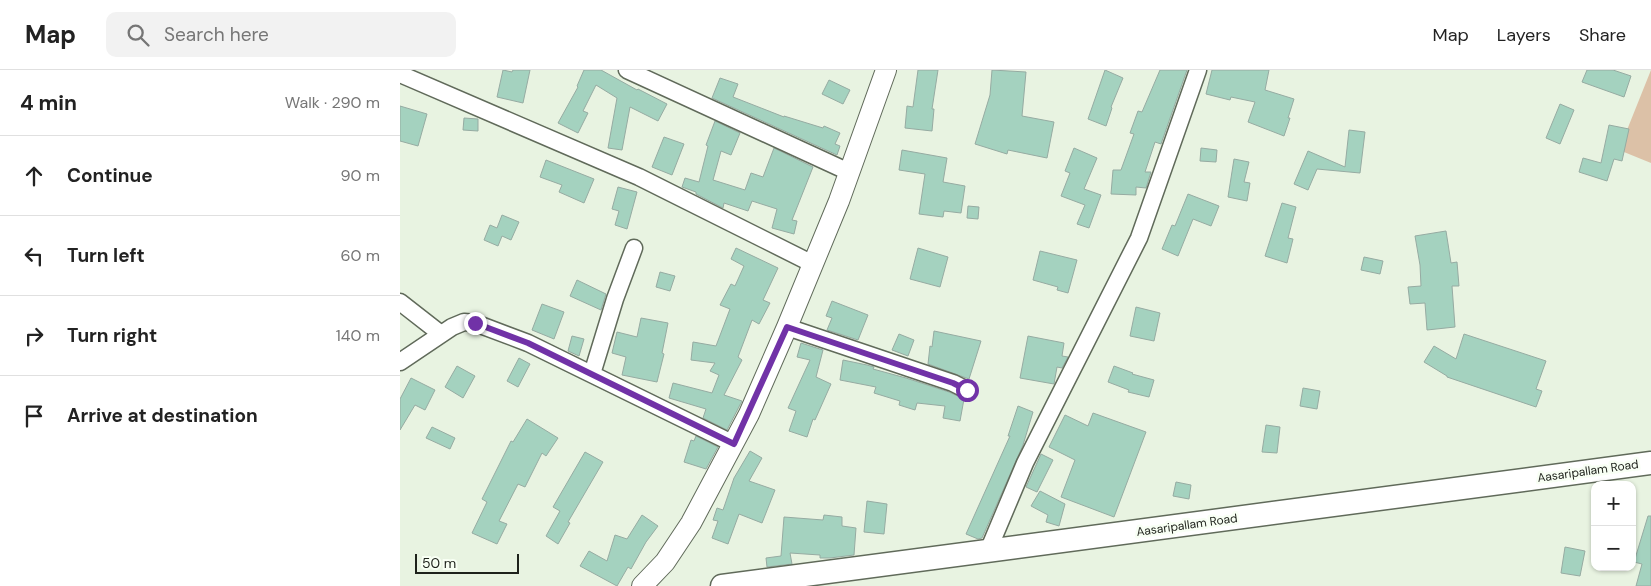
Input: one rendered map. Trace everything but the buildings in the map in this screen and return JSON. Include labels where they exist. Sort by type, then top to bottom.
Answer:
[{"type":"main road","name":"Aasaripallam Road","points":[[722,586],[1651,463]]},
{"type":"street","points":[[627,70],[849,172]]},
{"type":"street","points":[[642,586],[664,562],[691,523],[734,444],[787,327],[839,201],[886,70]]},
{"type":"street","points":[[988,551],[1025,463],[1139,238],[1198,70]]},
{"type":"street","points":[[400,74],[639,177],[813,264]]},
{"type":"street","points":[[592,374],[615,299],[634,248]]},
{"type":"street","points":[[400,302],[441,334]]},
{"type":"street","points":[[400,362],[452,326],[464,322],[475,323],[528,343],[734,444]]},
{"type":"street","points":[[787,327],[953,383],[967,390]]},
{"type":"shaded area","points":[[1651,70],[1651,163],[1619,150]]},
{"type":"route","points":[[475,323],[528,343],[734,444],[787,327],[953,383],[967,390]]}]
